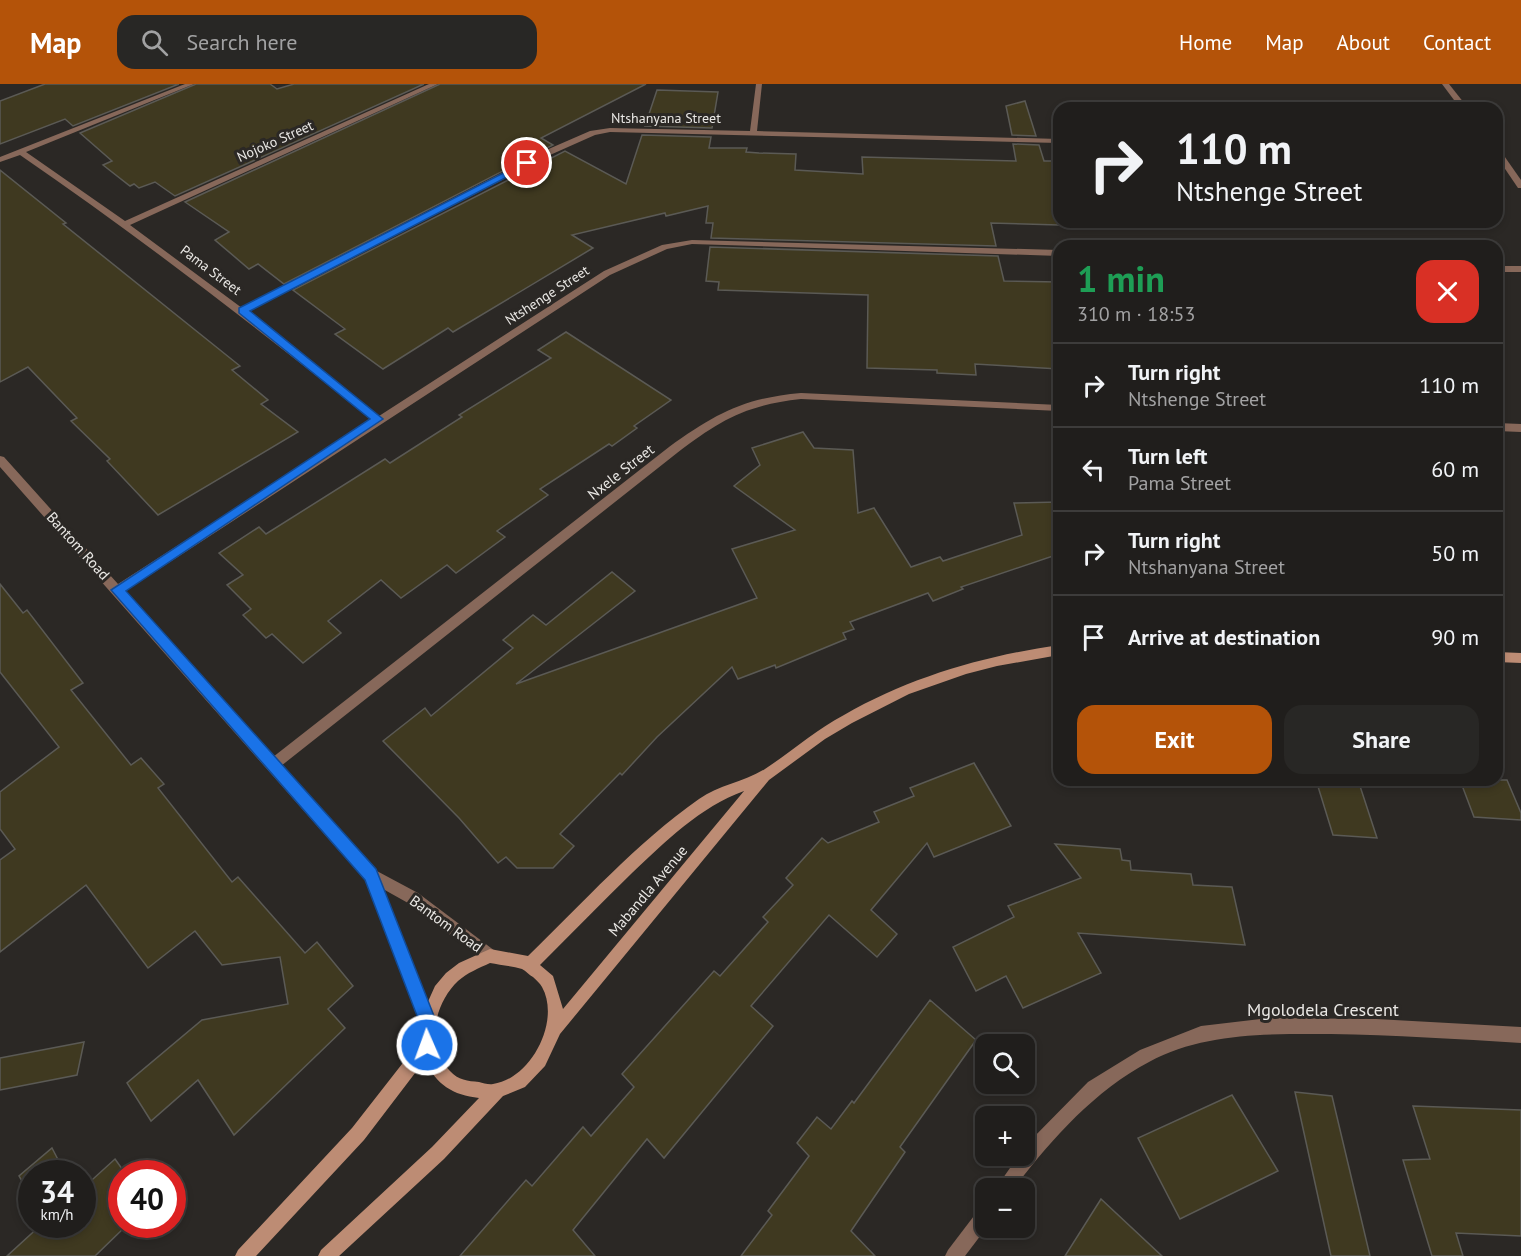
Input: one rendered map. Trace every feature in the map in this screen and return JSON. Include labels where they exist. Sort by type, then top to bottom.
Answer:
[{"type":"street","points":[[0,160],[191,84]]},
{"type":"street","name":"Nojoko Street","points":[[126,223],[435,84]]},
{"type":"street","points":[[753,133],[759,84]]},
{"type":"street","points":[[1445,84],[1459,102]]},
{"type":"street","name":"Ntshanyana Street","points":[[243,311],[548,153],[583,137],[610,130],[1053,141]]},
{"type":"street","name":"Pama Street","points":[[21,152],[126,223],[243,311],[377,419]]},
{"type":"street","points":[[1503,161],[1521,186]]},
{"type":"street","name":"Ntshenge Street","points":[[118,590],[377,419],[607,273],[665,247],[692,242],[764,243],[1053,254]]},
{"type":"street","points":[[1503,269],[1521,269]]},
{"type":"street","name":"Nxele Street","points":[[273,765],[673,450],[711,421],[732,410],[773,398],[801,396],[1053,408]]},
{"type":"street","points":[[1503,427],[1521,428]]},
{"type":"street","name":"Bantom Road","points":[[0,460],[370,875],[428,1021]]},
{"type":"street","name":"Mabandla Avenue","points":[[531,963],[698,808],[727,791],[765,775],[823,734],[886,700],[969,669],[1035,652],[1053,650]]},
{"type":"street","points":[[1503,657],[1521,658]]},
{"type":"street","name":"Mabandla Avenue","points":[[557,1028],[765,775]]},
{"type":"street","name":"Bantom Road","points":[[370,875],[413,898],[490,956]]},
{"type":"street","points":[[490,956],[512,956],[531,963],[546,977],[555,996],[557,1028],[538,1065],[519,1082],[497,1091],[472,1092],[451,1084],[434,1067],[427,1045],[428,1021],[436,998],[451,978],[469,964],[490,956]]},
{"type":"street","name":"Mgolodela Crescent","points":[[1012,1178],[1034,1149],[1094,1088],[1145,1055],[1201,1034],[1269,1026],[1376,1027],[1521,1035]]},
{"type":"street","points":[[244,1256],[358,1134],[427,1045]]},
{"type":"street","points":[[327,1256],[438,1153],[497,1091]]},
{"type":"street","points":[[954,1256],[975,1228]]},
{"type":"building","points":[[45,84],[179,84],[73,126],[65,119],[0,144],[0,101]]},
{"type":"building","points":[[196,84],[270,84],[277,89],[294,84],[424,84],[175,196],[155,182],[139,188],[134,184],[130,186],[103,165],[112,161],[80,133]]},
{"type":"building","points":[[440,84],[646,84],[541,138],[553,145],[284,284],[258,264],[249,269],[215,240],[229,232],[185,202]]},
{"type":"building","points":[[657,90],[718,92],[712,128],[645,126]]},
{"type":"building","points":[[1025,101],[1036,136],[1012,135],[1006,106]]},
{"type":"building","points":[[642,135],[711,137],[709,148],[747,148],[746,152],[796,154],[795,170],[863,174],[862,157],[1016,161],[1013,144],[1039,145],[1044,161],[1053,161],[1053,225],[991,223],[996,246],[711,238],[713,223],[706,223],[708,206],[666,216],[665,213],[572,235],[593,248],[453,332],[448,328],[383,369],[335,334],[345,329],[293,290],[565,151],[626,184]]},
{"type":"building","points":[[0,170],[66,223],[63,224],[240,366],[232,370],[268,400],[261,404],[298,432],[158,515],[107,461],[110,459],[71,421],[77,418],[28,367],[0,382]]},
{"type":"building","points":[[710,247],[998,256],[1004,281],[1053,282],[1053,369],[975,364],[976,375],[937,373],[937,370],[867,368],[868,295],[718,290],[719,282],[706,281]]},
{"type":"building","points":[[566,332],[671,400],[634,426],[637,428],[612,446],[609,444],[540,489],[548,495],[497,531],[505,537],[456,573],[447,565],[401,598],[381,580],[328,621],[341,633],[303,663],[272,634],[266,638],[243,615],[251,609],[227,585],[243,575],[219,553],[259,527],[266,534],[385,459],[390,463],[462,417],[459,415],[551,358],[538,350]]},
{"type":"building","points":[[803,432],[814,448],[853,450],[858,513],[874,508],[911,567],[940,557],[943,561],[1022,535],[1014,503],[1053,502],[1053,556],[961,587],[963,589],[933,601],[928,593],[850,622],[854,629],[843,633],[846,639],[776,668],[775,665],[738,679],[732,667],[657,737],[622,775],[620,773],[560,834],[574,846],[553,868],[517,868],[506,857],[498,863],[459,818],[383,741],[425,708],[431,716],[513,648],[503,640],[533,615],[546,625],[612,572],[635,591],[516,684],[757,598],[732,549],[795,530],[734,486],[760,465],[752,448]]},
{"type":"building","points":[[0,584],[23,613],[27,610],[83,683],[71,690],[131,765],[141,758],[164,784],[158,788],[232,882],[238,877],[305,953],[317,942],[353,986],[328,1009],[345,1028],[234,1135],[198,1080],[151,1121],[127,1083],[202,1020],[288,1004],[280,957],[222,965],[195,931],[148,968],[86,885],[0,952],[0,860],[15,849],[0,829],[0,792],[59,747],[0,672]]},
{"type":"building","points":[[974,763],[1011,826],[934,857],[927,843],[871,910],[897,934],[877,957],[829,915],[751,1006],[773,1026],[664,1158],[647,1139],[573,1230],[595,1256],[460,1256],[526,1180],[532,1186],[583,1127],[591,1136],[634,1087],[622,1074],[714,971],[720,976],[768,922],[763,917],[793,885],[786,878],[822,838],[828,843],[879,822],[874,812],[914,796],[910,788]]},
{"type":"building","points":[[1503,780],[1507,780],[1521,813],[1521,820],[1474,817],[1462,786],[1503,786]]},
{"type":"building","points":[[1318,786],[1360,786],[1377,838],[1333,835]]},
{"type":"building","points":[[1055,844],[1120,849],[1122,860],[1130,861],[1131,870],[1191,874],[1193,885],[1232,887],[1245,945],[1078,933],[1101,973],[1023,1008],[1006,976],[976,991],[953,947],[1014,917],[1008,906],[1081,878]]},
{"type":"building","points":[[930,1000],[975,1039],[900,1147],[905,1152],[851,1231],[875,1256],[741,1256],[772,1215],[768,1211],[809,1156],[797,1143],[817,1117],[831,1129],[852,1101],[854,1103]]},
{"type":"building","points":[[84,1042],[77,1075],[0,1090],[0,1058]]},
{"type":"building","points":[[1295,1092],[1332,1096],[1370,1256],[1331,1256]]},
{"type":"building","points":[[1232,1095],[1278,1171],[1180,1219],[1138,1138]]},
{"type":"building","points":[[1413,1106],[1521,1110],[1521,1236],[1456,1233],[1463,1256],[1432,1256],[1403,1160],[1430,1159]]},
{"type":"building","points":[[52,1148],[58,1160],[38,1160]]},
{"type":"building","points":[[108,1165],[108,1238],[114,1238],[95,1256],[7,1256],[27,1238],[96,1238],[96,1176]]},
{"type":"building","points":[[1101,1199],[1162,1256],[1065,1256]]},
{"type":"route","points":[[427,1045],[428,1021],[370,875],[118,590],[377,419],[243,311],[527,163]]}]
